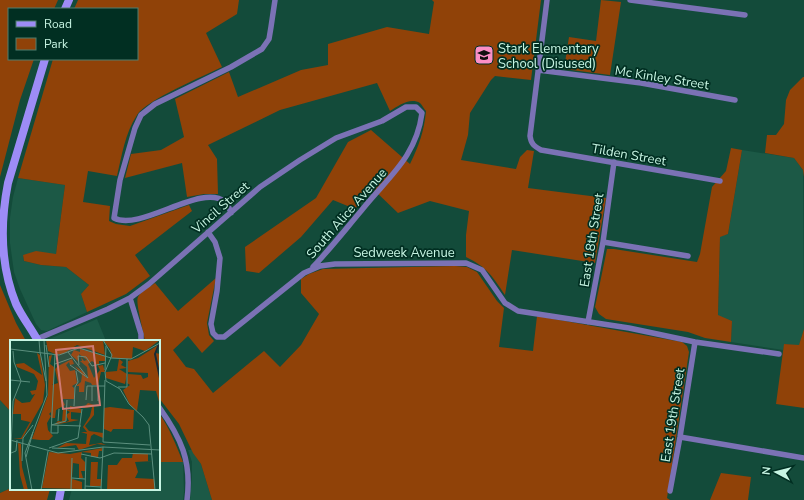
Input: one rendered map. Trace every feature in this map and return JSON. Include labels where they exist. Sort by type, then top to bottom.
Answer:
[{"type":"main road","points":[[37,340],[17,305],[9,286],[3,248],[2,227],[4,203],[8,183],[45,60]]},
{"type":"main road","points":[[59,500],[62,490]]},
{"type":"street","points":[[231,213],[226,203],[219,199],[208,197],[137,219],[118,220],[114,218],[122,173],[135,128],[141,115],[155,104],[231,67],[262,49],[268,39],[275,0]]},
{"type":"street","points":[[538,70],[547,0]]},
{"type":"street","points":[[630,0],[745,16]]},
{"type":"street","name":"Mc Kinley Street","points":[[538,70],[641,83],[735,100]]},
{"type":"street","name":"Tilden Street","points":[[538,70],[530,136],[530,141],[536,147],[541,150],[720,180]]},
{"type":"street","name":"Vincil Street","points":[[37,340],[108,310],[130,298],[150,284],[260,187],[336,138],[382,121],[406,107],[416,107],[422,114]]},
{"type":"street","name":"South Alice Avenue","points":[[208,232],[215,242],[220,258],[217,291],[210,324],[213,333],[217,337],[224,338],[304,272],[311,270],[399,168],[412,148],[421,123],[422,114]]},
{"type":"street","name":"East 18th Street","points":[[588,322],[603,242],[614,162]]},
{"type":"street","points":[[603,242],[688,256]]},
{"type":"street","name":"Sedweek Avenue","points":[[311,270],[320,266],[335,264],[466,263],[474,265],[482,270],[505,303],[518,311],[629,328],[694,342],[778,354]]},
{"type":"street","points":[[130,298],[141,334],[141,340]]},
{"type":"street","name":"East 19th Street","points":[[670,491],[680,437],[694,342]]},
{"type":"street","points":[[160,408],[183,446],[188,465],[187,500]]},
{"type":"street","points":[[680,437],[804,458]]},
{"type":"shaded area","points":[[742,150],[794,158],[803,170],[804,329],[799,346],[785,344],[783,350],[731,342],[732,321],[718,316],[720,236],[728,234]]},
{"type":"shaded area","points":[[18,178],[65,185],[56,254],[23,255],[24,261],[41,265],[66,267],[89,285],[81,294],[87,312],[47,331],[41,330],[36,324],[14,272],[10,243],[10,218]]},
{"type":"shaded area","points":[[97,319],[106,340],[47,340]]},
{"type":"shaded area","points":[[0,400],[10,411],[10,488],[0,493]]},
{"type":"shaded area","points":[[188,450],[192,450],[201,464],[212,500],[190,500],[192,462]]},
{"type":"shaded area","points":[[160,462],[183,462],[183,500],[69,500],[72,490],[160,490]]},
{"type":"green space","points":[[0,0],[58,0],[54,8],[8,8],[8,60],[34,60],[20,100],[0,177]]},
{"type":"green space","points":[[78,0],[239,0],[237,14],[206,33],[222,67],[163,96],[142,109],[133,122],[124,144],[117,176],[88,171],[83,202],[110,206],[109,221],[116,224],[130,226],[189,205],[192,211],[135,255],[150,276],[126,294],[87,312],[81,294],[89,285],[66,267],[41,265],[24,261],[23,255],[36,251],[56,254],[65,185],[18,178],[53,60],[138,60],[138,8],[74,8]]},
{"type":"green space","points":[[432,0],[541,0],[531,80],[495,76],[491,80],[470,113],[468,135],[461,160],[516,169],[520,157],[527,150],[534,151],[528,188],[606,198],[595,263],[512,250],[505,295],[489,273],[466,257],[466,235],[469,211],[430,201],[398,213],[373,189],[355,209],[333,200],[301,237],[259,273],[246,271],[245,247],[316,198],[348,142],[371,130],[410,164],[421,138],[426,111],[420,103],[412,101],[404,103],[390,111],[377,83],[280,110],[208,145],[217,159],[218,194],[204,194],[187,197],[182,163],[125,178],[131,154],[161,150],[184,137],[175,99],[229,72],[238,97],[301,70],[328,65],[328,44],[387,27],[429,34],[434,2]]},
{"type":"green space","points":[[601,0],[621,2],[610,75],[564,69],[569,37],[596,41]]},
{"type":"green space","points":[[803,77],[804,177],[803,170],[794,158],[765,153],[767,135],[776,135],[784,124],[786,100],[790,90]]},
{"type":"green space","points":[[731,148],[742,150],[728,234],[720,237],[718,315],[732,321],[731,342],[705,338],[688,332],[606,319],[599,314],[595,307],[607,249],[697,262],[700,254],[712,187],[726,171]]},
{"type":"green space","points":[[467,267],[477,272],[497,301],[504,308],[499,347],[533,351],[537,316],[682,342],[687,346],[689,352],[667,498],[670,500],[212,500],[201,464],[193,453],[179,424],[160,399],[160,340],[145,340],[137,300],[138,297],[155,283],[178,311],[216,278],[207,323],[209,335],[214,341],[202,353],[188,336],[173,350],[186,367],[194,369],[213,393],[264,351],[280,367],[301,345],[319,314],[301,293],[301,279],[309,274],[323,269]]},
{"type":"green space","points":[[0,285],[16,323],[25,340],[10,340],[10,411],[0,400]]},
{"type":"green space","points":[[804,329],[804,408],[776,404],[784,344],[799,345]]},
{"type":"green space","points":[[160,414],[170,431],[183,462],[160,462]]},
{"type":"green space","points":[[721,473],[751,477],[748,500],[710,500]]},
{"type":"green space","points":[[10,488],[10,490],[50,490],[47,500],[0,500],[0,493]]},
{"type":"place","name":"Stark Elementary School (Disused)","points":[[484,55]]}]
